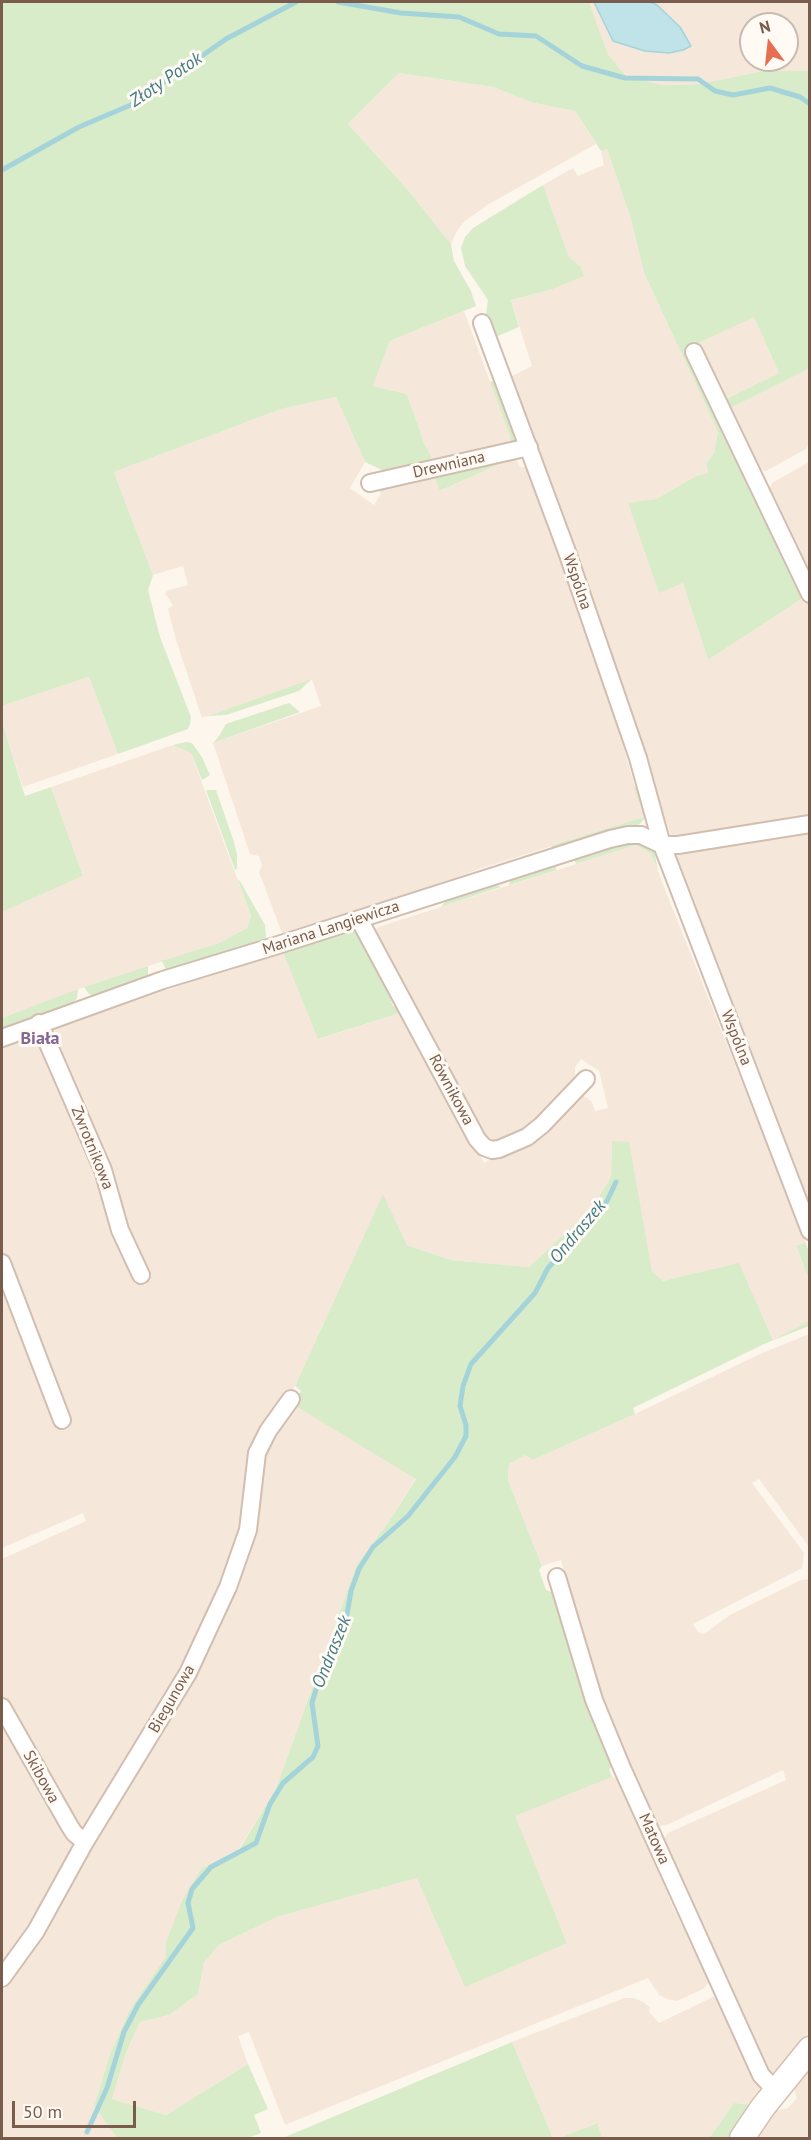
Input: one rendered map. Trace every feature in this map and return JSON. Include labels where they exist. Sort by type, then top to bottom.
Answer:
[{"type":"street","name":"Wspólna","points":[[482,323],[529,447],[638,758],[662,845],[810,1231]]},
{"type":"street","points":[[694,352],[810,594]]},
{"type":"street","name":"Drewniana","points":[[370,483],[529,447]]},
{"type":"street","points":[[662,845],[678,845],[810,824]]},
{"type":"street","name":"Mariana Langiewicza","points":[[2,1038],[163,980],[610,839],[641,835],[662,845]]},
{"type":"street","name":"Równikowa","points":[[359,919],[477,1139],[484,1147],[492,1150],[499,1149],[527,1137],[586,1080]]},
{"type":"street","name":"Zwrotnikowa","points":[[39,1023],[103,1170],[120,1230],[141,1275]]},
{"type":"street","points":[[2,1263],[62,1420]]},
{"type":"street","name":"Biegunowa","points":[[2,1978],[36,1931],[86,1842],[188,1673],[211,1628],[248,1530],[257,1453],[268,1431],[291,1399]]},
{"type":"street","name":"Matowa","points":[[557,1576],[594,1700],[622,1768],[761,2075],[776,2091]]},
{"type":"street","name":"Skibowa","points":[[2,1707],[69,1825],[86,1842]]},
{"type":"street","points":[[742,2139],[776,2091],[810,2049]]},
{"type":"shaded area","points":[[589,2],[809,2],[809,71],[799,71],[799,12],[739,12],[739,72],[758,72],[699,84],[664,85],[627,77],[608,54]]},
{"type":"shaded area","points":[[399,73],[493,87],[534,103],[575,111],[596,144],[489,204],[465,221],[451,244],[408,190],[348,124]]},
{"type":"shaded area","points":[[607,149],[631,219],[644,273],[718,432],[714,453],[706,463],[708,473],[698,475],[656,499],[629,504],[659,592],[683,583],[708,660],[806,596],[810,604],[809,816],[671,836],[573,540],[558,506],[512,376],[532,366],[511,300],[550,290],[580,266],[569,257],[543,185],[573,168],[578,176],[604,165],[601,151]]},
{"type":"shaded area","points":[[464,311],[510,436],[510,445],[435,464],[424,443],[407,394],[373,386],[390,341]]},
{"type":"shaded area","points":[[754,316],[779,373],[722,401],[695,345]]},
{"type":"shaded area","points":[[809,369],[810,439],[806,449],[766,471],[756,469],[727,410]]},
{"type":"shaded area","points":[[336,397],[365,462],[350,488],[374,505],[384,488],[435,474],[441,491],[514,456],[520,467],[527,467],[556,540],[609,699],[644,817],[282,933],[259,872],[262,865],[259,856],[250,854],[213,743],[321,706],[312,680],[202,718],[168,609],[173,605],[165,593],[188,585],[183,566],[153,575],[114,472],[281,409]]},
{"type":"shaded area","points":[[809,462],[809,583],[768,493],[772,483]]},
{"type":"shaded area","points":[[89,677],[118,754],[23,787],[2,721],[2,706]]},
{"type":"shaded area","points":[[173,745],[191,753],[251,916],[247,928],[219,943],[90,985],[2,1018],[2,912],[83,876],[51,787]]},
{"type":"shaded area","points":[[809,829],[809,1217],[675,856],[678,851]]},
{"type":"shaded area","points":[[636,845],[651,854],[806,1243],[796,1247],[809,1280],[810,1321],[773,1340],[739,1264],[663,1281],[652,1271],[628,1142],[612,1142],[611,1177],[591,1209],[529,1267],[451,1260],[407,1245],[383,1195],[295,1386],[254,1451],[245,1529],[227,1582],[208,1626],[185,1672],[87,1831],[79,1829],[72,1824],[52,1792],[2,1700],[2,1559],[86,1521],[83,1513],[2,1548],[2,1287],[61,1431],[70,1427],[2,1252],[2,1047],[40,1033],[43,1037],[101,1171],[122,1245],[144,1286],[148,1283],[128,1245],[105,1169],[48,1031],[282,950],[319,1039],[403,1012],[484,1163],[543,1132],[576,1097],[588,1098],[595,1111],[608,1108],[599,1071],[581,1059],[575,1067],[575,1083],[540,1123],[510,1140],[490,1143],[481,1136],[373,935],[378,927]]},
{"type":"shaded area","points":[[809,1334],[809,1547],[759,1479],[752,1483],[804,1553],[802,1568],[693,1624],[698,1632],[704,1634],[730,1615],[801,1580],[809,1579],[809,2030],[802,2045],[779,2075],[765,2071],[662,1840],[668,1833],[786,1780],[783,1770],[667,1825],[658,1826],[654,1823],[604,1714],[561,1560],[542,1566],[508,1480],[509,1464],[525,1455],[533,1460],[760,1354]]},
{"type":"shaded area","points":[[292,1404],[416,1478],[390,1520],[357,1564],[276,1788],[238,1850],[201,1870],[166,1942],[166,1956],[129,2011],[110,2054],[94,2106],[117,2138],[2,2138],[2,1984],[214,1629],[259,1463]]},
{"type":"shaded area","points":[[2,1713],[76,1847],[2,1972]]},
{"type":"shaded area","points":[[612,1777],[618,1778],[648,1842],[671,1903],[711,1980],[703,1989],[677,2001],[667,1999],[659,1995],[648,1978],[285,2125],[249,2032],[238,2036],[248,2064],[166,2115],[112,2099],[126,2053],[140,2022],[169,2015],[198,1994],[204,1963],[219,1945],[277,1917],[417,1878],[567,1943],[514,1816]]},
{"type":"shaded area","points":[[717,1995],[764,2090],[755,2094],[752,2102],[754,2105],[734,2103],[709,2138],[602,2138],[596,2123],[559,2138],[553,2138],[512,2042],[624,1998],[634,1998],[650,2007],[649,2012],[659,2023]]},
{"type":"shaded area","points":[[809,2071],[809,2138],[755,2138],[773,2112],[788,2108],[797,2098],[794,2089]]},
{"type":"green space","points":[[2,2],[589,2],[608,54],[627,77],[664,85],[699,84],[758,72],[809,71],[809,369],[727,410],[722,401],[779,373],[754,317],[688,348],[806,596],[708,660],[683,583],[659,593],[628,503],[656,499],[698,475],[708,473],[706,463],[714,453],[718,432],[644,273],[631,219],[607,149],[601,151],[575,111],[534,103],[493,87],[399,73],[348,124],[408,190],[451,244],[454,261],[471,291],[476,306],[390,341],[373,386],[407,394],[424,443],[435,464],[390,474],[365,462],[336,397],[281,409],[114,472],[153,575],[148,590],[160,637],[191,717],[188,729],[118,754],[89,677],[2,706]]},
{"type":"green space","points":[[543,185],[569,257],[580,266],[584,276],[550,290],[511,300],[519,327],[493,338],[486,314],[488,300],[465,266],[461,248],[465,237],[473,228]]},
{"type":"green space","points":[[499,379],[518,439],[510,445],[510,436],[490,382]]},
{"type":"green space","points":[[513,455],[523,457],[516,460],[514,457],[440,491],[434,474],[384,488],[381,494],[380,490],[384,485]]},
{"type":"green space","points":[[312,679],[299,691],[226,715],[208,716]]},
{"type":"green space","points":[[289,703],[300,712],[213,743],[226,724]]},
{"type":"green space","points":[[2,721],[25,796],[51,787],[83,876],[2,912]]},
{"type":"green space","points":[[192,743],[202,757],[210,775],[202,780],[191,753],[173,745]]},
{"type":"green space","points":[[634,787],[637,788],[646,816],[640,824],[580,842],[553,848],[551,846],[644,817]]},
{"type":"green space","points":[[206,790],[216,790],[234,842],[237,855],[237,869],[235,870]]},
{"type":"green space","points":[[629,841],[642,843],[654,849],[658,872],[651,854],[636,845],[576,864],[573,857]]},
{"type":"green space","points":[[554,864],[557,870],[509,885],[511,878]]},
{"type":"green space","points":[[238,880],[265,925],[266,937],[263,942],[167,972],[162,961],[219,943],[247,928],[251,916]]},
{"type":"green space","points":[[494,883],[501,887],[441,907],[447,899]]},
{"type":"green space","points":[[346,930],[360,934],[384,982],[393,1006],[403,1012],[318,1039],[282,950]]},
{"type":"green space","points":[[148,966],[148,978],[95,996],[89,994],[84,987]]},
{"type":"green space","points":[[78,989],[77,998],[73,1003],[2,1029],[2,1018]]},
{"type":"green space","points":[[612,1141],[629,1142],[652,1271],[663,1281],[739,1263],[773,1340],[809,1321],[809,1326],[764,1344],[633,1408],[635,1414],[533,1460],[525,1455],[509,1464],[508,1480],[542,1566],[539,1570],[546,1590],[560,1595],[613,1765],[609,1769],[612,1777],[515,1816],[567,1943],[465,1987],[417,1878],[277,1917],[219,1945],[204,1963],[198,1994],[169,2015],[140,2022],[126,2053],[112,2099],[166,2115],[248,2064],[268,2109],[254,2115],[261,2133],[248,2138],[117,2138],[94,2106],[110,2054],[129,2011],[166,1956],[166,1942],[182,1901],[201,1869],[239,1850],[276,1788],[357,1564],[390,1520],[416,1479],[292,1404],[301,1391],[295,1386],[383,1194],[407,1245],[451,1260],[529,1267],[591,1209],[611,1177]]},
{"type":"green space","points":[[806,1243],[809,1253],[809,1280],[796,1246]]},
{"type":"green space","points":[[512,2042],[553,2138],[285,2138],[285,2137]]},
{"type":"green space","points":[[734,2103],[754,2105],[732,2138],[709,2138]]},
{"type":"green space","points":[[597,2123],[602,2138],[559,2138]]},
{"type":"water","points":[[594,2],[650,2],[657,5],[680,27],[691,46],[669,53],[645,51],[613,41]]},
{"type":"waterway","name":"Złoty Potok","points":[[2,170],[79,127],[133,104],[226,39],[296,2]]},
{"type":"waterway","points":[[338,2],[401,13],[459,17],[499,34],[536,36],[582,66],[625,78],[698,79],[715,91],[733,95],[770,88],[800,97],[810,104]]},
{"type":"waterway","name":"Ondraszek","points":[[87,2132],[107,2088],[124,2032],[138,2005],[193,1928],[188,1903],[192,1889],[211,1867],[256,1843],[270,1804],[283,1783],[313,1757],[318,1746],[312,1703],[320,1676],[346,1620],[351,1591],[359,1569],[373,1547],[408,1516],[455,1457],[466,1436],[466,1425],[460,1406],[463,1386],[471,1364],[535,1293],[548,1268],[592,1220],[607,1201],[616,1182]]},
{"type":"district","name":"Biała","points":[[40,1039]]}]
